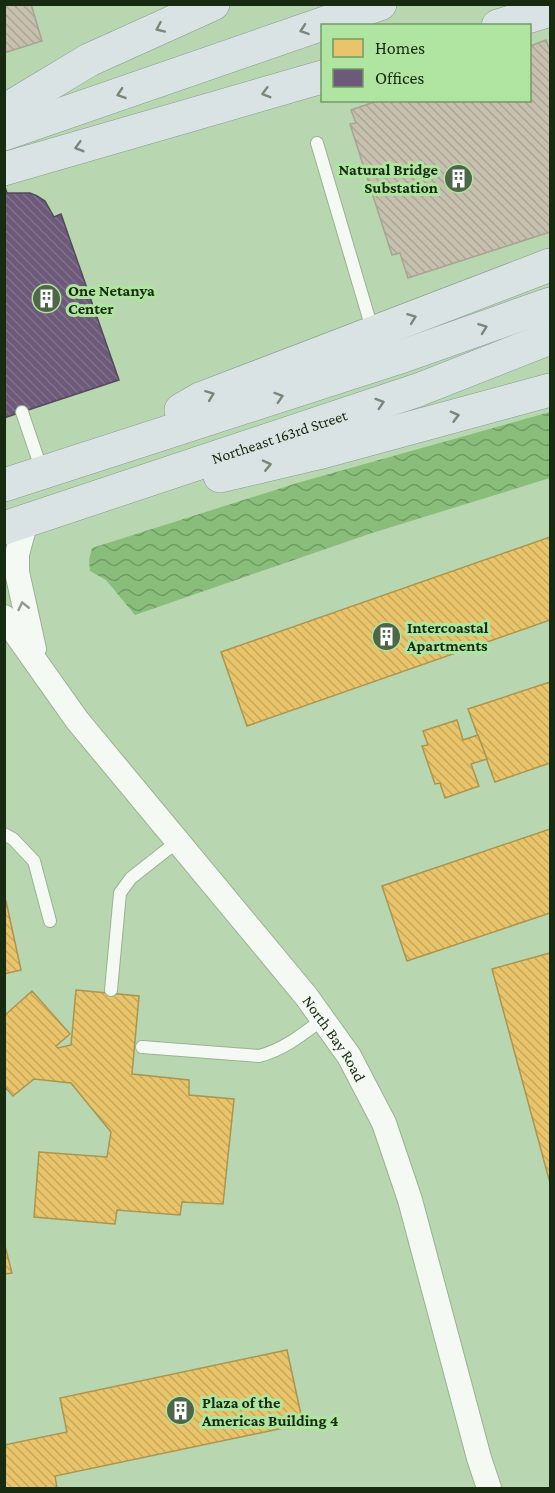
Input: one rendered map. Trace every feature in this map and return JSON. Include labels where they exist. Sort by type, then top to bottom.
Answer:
[{"type":"main road","points":[[4,111],[89,60],[213,4]]},
{"type":"main road","points":[[322,24],[380,4]]},
{"type":"main road","points":[[504,24],[550,10]]},
{"type":"main road","points":[[4,134],[321,24]]},
{"type":"main road","points":[[4,169],[321,77]]},
{"type":"main road","points":[[103,454],[200,399],[550,266]]},
{"type":"main road","points":[[4,485],[406,355],[550,304]]},
{"type":"main road","name":"Northeast 163rd Street","points":[[15,524],[418,390],[550,338]]},
{"type":"main road","points":[[15,524],[318,453],[550,390]]},
{"type":"street","name":"North Bay Road","points":[[15,524],[16,572],[27,626],[38,663]]},
{"type":"street","name":"North Bay Road","points":[[4,617],[77,720],[306,996],[349,1056],[384,1122],[410,1200],[489,1488]]},
{"type":"lane","points":[[317,144],[373,333]]},
{"type":"lane","points":[[22,412],[43,473]]},
{"type":"lane","points":[[4,834],[13,839],[34,861],[50,921]]},
{"type":"lane","points":[[111,990],[120,893],[131,878],[178,841]]},
{"type":"lane","points":[[142,1047],[259,1056],[269,1054],[323,1020]]},
{"type":"water","points":[[550,412],[550,478],[369,534],[135,615],[106,580],[90,571],[89,560],[92,548],[297,483]]},
{"type":"building: Homes","name":"Intercoastal Apartments","points":[[550,537],[550,620],[247,726],[221,652]]},
{"type":"building: Homes","points":[[550,682],[550,763],[495,782],[468,709]]},
{"type":"building: Homes","points":[[457,720],[463,740],[478,735],[487,759],[471,764],[479,786],[445,798],[440,783],[435,784],[422,746],[428,745],[423,731]]},
{"type":"building: Homes","points":[[550,829],[550,913],[407,961],[382,886]]},
{"type":"building: Homes","points":[[6,901],[21,970],[4,974],[4,902]]},
{"type":"building: Homes","points":[[550,953],[550,1183],[492,969]]},
{"type":"building: Homes","points":[[76,990],[139,996],[132,1074],[189,1080],[189,1095],[234,1099],[223,1204],[182,1202],[180,1215],[117,1210],[115,1224],[34,1217],[39,1152],[107,1157],[111,1132],[71,1083],[34,1079],[13,1096],[4,1086],[4,1016],[32,991],[70,1034],[56,1046],[58,1048],[71,1045]]},
{"type":"building: Homes","points":[[4,1242],[12,1273],[4,1274]]},
{"type":"building: Homes","name":"Plaza of the Americas Building 4","points":[[287,1350],[303,1424],[55,1476],[57,1488],[4,1488],[4,1445],[67,1432],[60,1398]]},
{"type":"building: Offices","name":"One Netanya Center","points":[[5,187],[7,193],[30,193],[37,196],[45,201],[54,217],[61,214],[119,380],[4,418]]},
{"type":"building: Other","points":[[4,4],[31,4],[42,41],[4,53]]},
{"type":"building: Other","name":"Natural Bridge Substation","points":[[546,40],[550,47],[550,232],[408,278],[400,253],[392,255],[350,124],[356,123],[351,110],[374,102],[531,102],[531,46]]},
{"type":"place","name":"Natural Bridge Substation","points":[[459,178]]},
{"type":"place","name":"One Netanya Center","points":[[47,299]]},
{"type":"place","name":"Intercoastal Apartments","points":[[386,636]]},
{"type":"place","name":"Plaza of the Americas Building 4","points":[[181,1411]]}]
